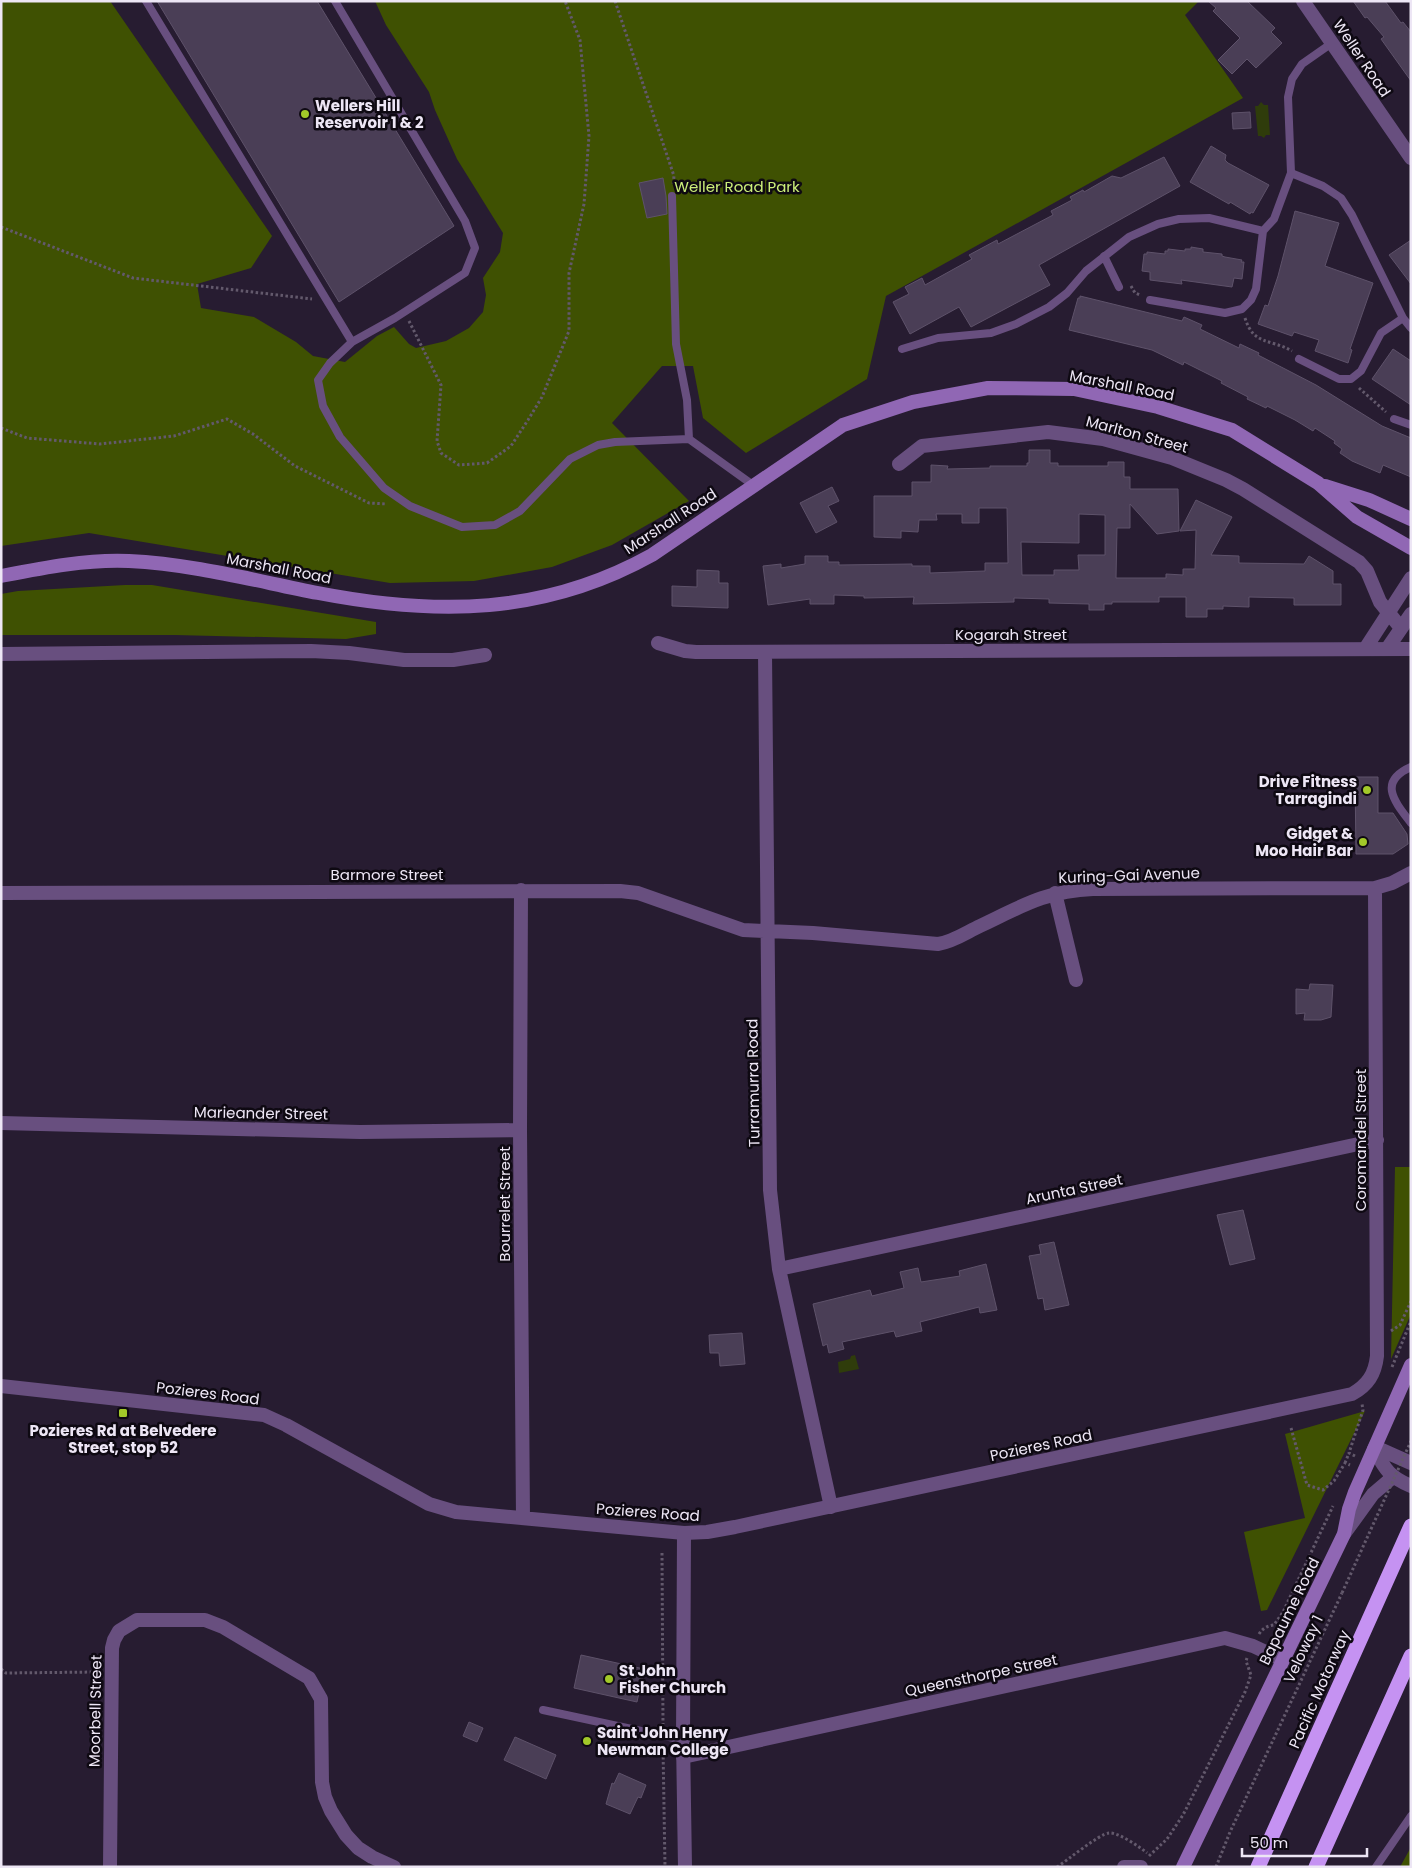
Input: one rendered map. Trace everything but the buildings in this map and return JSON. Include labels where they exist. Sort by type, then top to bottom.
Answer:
[{"type":"highway","name":"Pacific Motorway","points":[[1258,1867],[1411,1526]]},
{"type":"highway","points":[[1316,1867],[1411,1656]]},
{"type":"main road","name":"Marshall Road","points":[[1,576],[85,564],[135,562],[203,570],[321,594],[361,600],[442,608],[495,605],[538,598],[579,587],[633,565],[673,542],[753,485],[843,425],[913,402],[988,388],[1074,389],[1158,407],[1232,430],[1318,483],[1357,517],[1411,548]]},
{"type":"main road","name":"Marshall Road","points":[[1318,483],[1369,500],[1411,519]]},
{"type":"main road","name":"Bapaume Road","points":[[1183,1867],[1344,1534],[1352,1500],[1411,1365]]},
{"type":"street","name":"Weller Road","points":[[1303,1],[1411,158]]},
{"type":"street","name":"Marlton Street","points":[[899,464],[922,446],[1048,432],[1102,439],[1160,454],[1188,464],[1243,489],[1359,562],[1365,569],[1374,592],[1401,628]]},
{"type":"street","points":[[1365,649],[1411,578]]},
{"type":"street","points":[[1387,648],[1411,614]]},
{"type":"street","name":"Kogarah Street","points":[[658,643],[685,651],[696,652],[1411,649]]},
{"type":"street","points":[[1,654],[311,651],[349,653],[394,659],[441,660],[485,655]]},
{"type":"street","name":"Turramurra Road","points":[[765,652],[770,1190],[779,1269],[830,1507]]},
{"type":"street","name":"Kuring-Gai Avenue","points":[[767,931],[938,944],[956,938],[1030,902],[1055,893],[1093,889],[1375,888],[1392,883],[1411,872]]},
{"type":"street","name":"Coromandel Street","points":[[1362,1388],[1370,1380],[1375,1370],[1377,1340],[1375,888]]},
{"type":"street","name":"Barmore Street","points":[[1,893],[521,890],[631,892],[736,928],[767,931]]},
{"type":"street","name":"Bourrelet Street","points":[[521,890],[520,1130],[523,1518]]},
{"type":"street","points":[[1055,893],[1076,980]]},
{"type":"street","name":"Marieander Street","points":[[1,1123],[360,1132],[520,1130]]},
{"type":"street","name":"Arunta Street","points":[[779,1269],[1377,1140]]},
{"type":"street","name":"Pozieres Road","points":[[1,1386],[264,1415],[286,1425],[429,1504],[456,1512],[684,1533],[723,1530],[1346,1396],[1362,1388]]},
{"type":"street","points":[[1375,1448],[1411,1463]]},
{"type":"street","points":[[1375,1448],[1386,1470],[1393,1477],[1411,1486]]},
{"type":"street","points":[[1344,1534],[1373,1494],[1393,1477]]},
{"type":"street","points":[[684,1533],[683,1757],[685,1867]]},
{"type":"street","name":"Moorbell Street","points":[[110,1867],[111,1671],[114,1640],[119,1631],[137,1620],[205,1620],[223,1627],[309,1678],[321,1699],[322,1782],[325,1797],[346,1836],[358,1848],[394,1867]]},
{"type":"street","name":"Queensthorpe Street","points":[[683,1757],[1225,1638],[1253,1646],[1283,1660]]},
{"type":"street","points":[[1124,1867],[1145,1861]]},
{"type":"lane","points":[[146,1],[352,342]]},
{"type":"lane","points":[[335,1],[465,221],[474,248],[465,273],[352,342],[330,363],[318,380],[323,406],[340,436],[384,488],[410,506],[462,527],[495,525],[520,511],[570,458],[598,445],[615,442],[689,439],[753,485]]},
{"type":"lane","points":[[1150,300],[1224,313],[1242,308],[1251,300],[1256,289],[1263,231],[1274,220],[1291,173],[1288,97],[1292,79],[1302,64],[1332,43]]},
{"type":"lane","points":[[1291,173],[1323,186],[1341,198],[1352,215],[1404,318],[1411,328]]},
{"type":"lane","points":[[672,196],[676,344],[687,400],[689,439]]},
{"type":"lane","points":[[902,349],[938,338],[991,333],[1016,324],[1049,308],[1104,256],[1129,237],[1158,224],[1179,219],[1209,218],[1263,231]]},
{"type":"lane","points":[[1104,256],[1118,285]]},
{"type":"lane","points":[[1299,359],[1339,379],[1351,379],[1361,371],[1381,333],[1404,318]]},
{"type":"lane","points":[[1394,419],[1411,425]]},
{"type":"lane","points":[[1411,767],[1395,777],[1391,787],[1396,803],[1411,823]]},
{"type":"lane","points":[[543,1710],[683,1740]]},
{"type":"lane","points":[[1376,1867],[1411,1816]]},
{"type":"path","points":[[404,312],[441,385],[437,441],[441,453],[459,465],[486,463],[511,446],[542,398],[569,331],[569,273],[584,204],[590,136],[580,40],[565,1]]},
{"type":"path","points":[[614,1],[674,176],[672,196]]},
{"type":"path","points":[[1,227],[133,278],[315,299],[329,305]]},
{"type":"path","points":[[1118,285],[1126,280],[1135,293],[1150,300]]},
{"type":"path","points":[[1242,308],[1249,330],[1256,338],[1283,346],[1294,352],[1299,359]]},
{"type":"path","points":[[1351,379],[1362,392],[1394,419]]},
{"type":"path","points":[[1,428],[27,438],[100,444],[174,436],[227,419],[253,434],[295,466],[369,503],[410,506]]},
{"type":"path","points":[[1377,1340],[1400,1325],[1411,1301]]},
{"type":"path","points":[[1291,1428],[1307,1485],[1324,1490],[1334,1481],[1345,1463],[1364,1410],[1362,1403]]},
{"type":"path","name":"Veloway 1","points":[[1216,1867],[1230,1832],[1411,1441]]},
{"type":"path","points":[[1349,1453],[1355,1456]]},
{"type":"path","points":[[1345,1463],[1350,1465]]},
{"type":"path","points":[[662,1554],[665,1867]]},
{"type":"path","points":[[1145,1861],[1167,1839],[1183,1815],[1252,1675],[1246,1661]]},
{"type":"path","points":[[1,1670],[6,1673],[111,1671]]},
{"type":"path","points":[[1057,1867],[1108,1833],[1117,1834],[1143,1850],[1145,1861]]},
{"type":"green space","name":"Weller Road Park","points":[[1,1],[110,1],[272,236],[251,268],[197,284],[201,308],[254,317],[296,342],[313,356],[345,362],[377,336],[394,327],[409,344],[416,348],[446,341],[469,328],[483,312],[486,295],[483,278],[500,252],[503,233],[457,159],[429,92],[386,25],[375,1],[1199,1],[1185,15],[1243,98],[886,296],[867,379],[746,453],[703,418],[693,366],[662,366],[612,423],[689,501],[612,545],[552,567],[474,581],[390,583],[89,533],[1,546]]},
{"type":"green space","points":[[152,585],[376,622],[376,634],[346,639],[175,635],[1,635],[1,594],[18,591]]},
{"type":"green space","points":[[1395,1167],[1411,1167],[1411,1314],[1391,1359]]},
{"type":"green space","points":[[1365,1411],[1267,1610],[1261,1611],[1244,1532],[1305,1518],[1285,1434]]},
{"type":"green space","points":[[1411,1847],[1411,1867],[1400,1867]]},
{"type":"shaded area","points":[[1261,102],[1264,105],[1268,105],[1270,135],[1266,135],[1264,138],[1258,136],[1255,106],[1258,106]]},
{"type":"shaded area","points":[[855,1355],[859,1369],[839,1373],[838,1362],[850,1359],[851,1356]]},
{"type":"place","name":"Wellers Hill Reservoir 1 & 2","points":[[305,114]]},
{"type":"place","name":"Drive Fitness Tarragindi","points":[[1367,790]]},
{"type":"place","name":"Gidget & Moo Hair Bar","points":[[1363,842]]},
{"type":"place","name":"Pozieres Rd at Belvedere Street, stop 52","points":[[123,1413]]},
{"type":"place","name":"St John Fisher Church","points":[[609,1679]]},
{"type":"place","name":"Saint John Henry Newman College","points":[[587,1741]]}]
